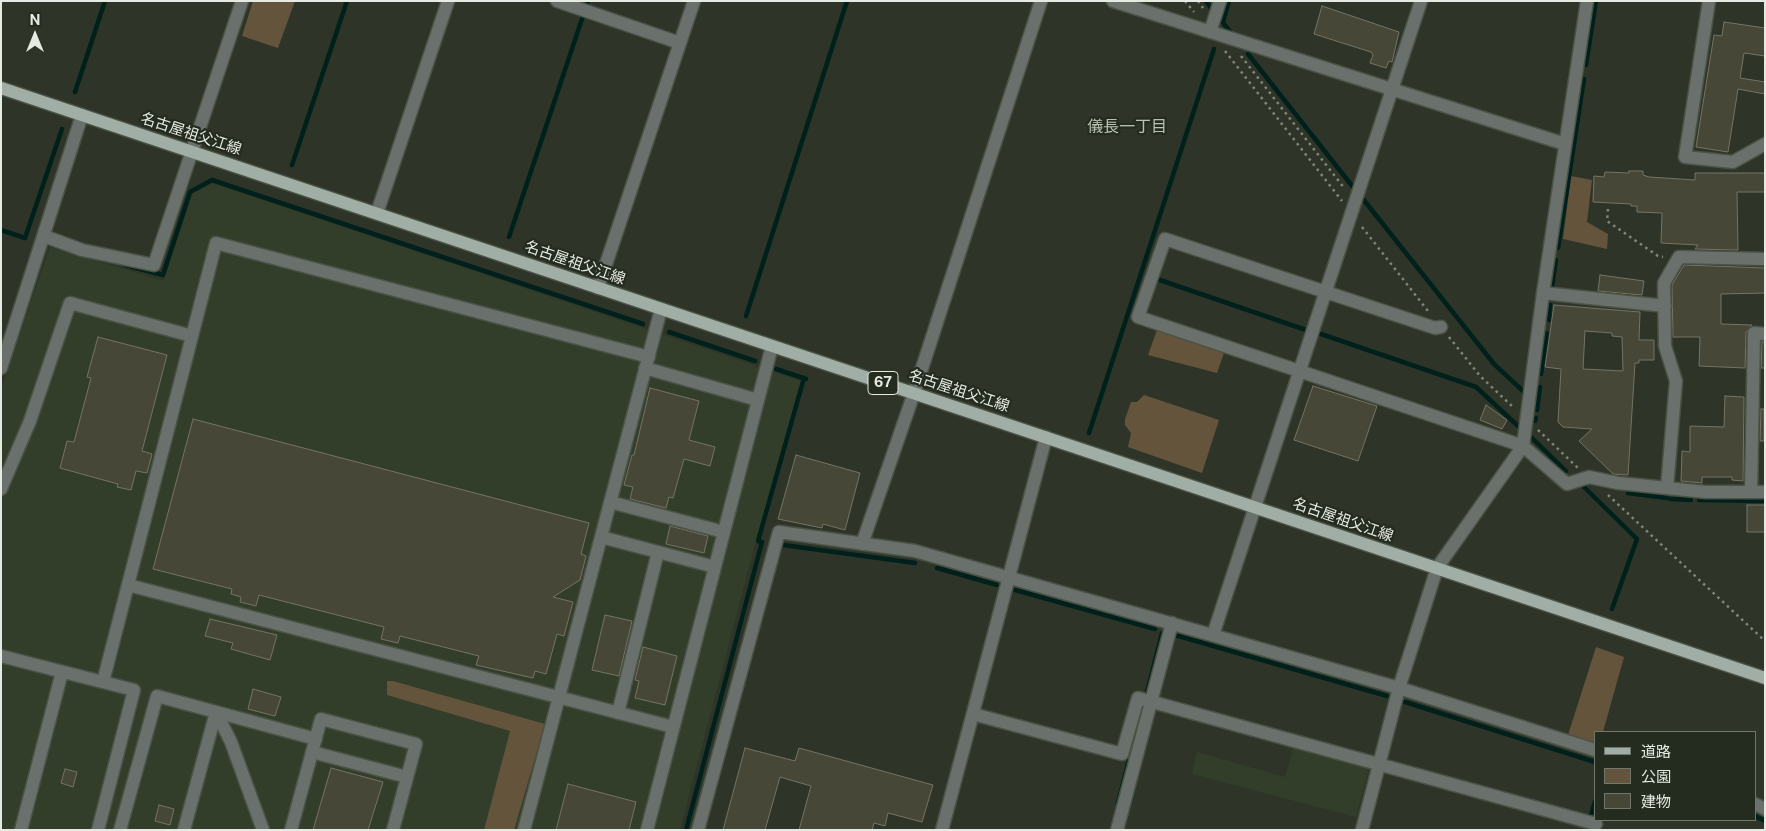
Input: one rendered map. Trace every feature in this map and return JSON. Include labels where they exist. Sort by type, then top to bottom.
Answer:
[{"type":"main road","name":"名古屋祖父江線","points":[[1,88],[1765,678]]},
{"type":"street","points":[[44,236],[82,250],[154,265],[242,1]]},
{"type":"street","points":[[377,213],[448,1]]},
{"type":"street","points":[[557,1],[680,42]]},
{"type":"street","points":[[598,288],[694,1]]},
{"type":"street","points":[[862,544],[914,393],[1041,1]]},
{"type":"street","points":[[1113,1],[1212,27],[1226,37],[1565,144]]},
{"type":"street","points":[[1212,27],[1220,1]]},
{"type":"street","points":[[1213,635],[1421,1]]},
{"type":"street","points":[[1362,830],[1399,688],[1437,568],[1524,446],[1543,293],[1587,1]]},
{"type":"street","points":[[1709,1],[1685,158],[1733,162],[1765,144]]},
{"type":"street","points":[[1,368],[82,115]]},
{"type":"street","points":[[1441,327],[1435,328],[1165,238],[1138,316],[1524,446],[1567,484],[1589,477],[1706,492],[1765,492]]},
{"type":"street","points":[[103,682],[216,243],[647,363],[758,400]]},
{"type":"street","points":[[1667,488],[1676,381],[1665,346],[1664,283],[1679,258],[1765,259]]},
{"type":"street","points":[[1543,293],[1665,306]]},
{"type":"street","points":[[1,489],[30,421],[70,303],[192,336]]},
{"type":"street","points":[[524,830],[661,309]]},
{"type":"street","points":[[1750,492],[1754,333],[1765,334]]},
{"type":"street","points":[[646,830],[772,346]]},
{"type":"street","points":[[942,830],[1046,437]]},
{"type":"street","points":[[610,502],[724,532]]},
{"type":"street","points":[[698,830],[779,532],[915,551],[1399,688],[1594,750]]},
{"type":"street","points":[[601,537],[715,567]]},
{"type":"street","points":[[618,713],[658,552]]},
{"type":"street","points":[[128,585],[673,727]]},
{"type":"street","points":[[1118,830],[1172,624]]},
{"type":"street","points":[[1,656],[134,690],[98,830]]},
{"type":"street","points":[[21,830],[62,672]]},
{"type":"street","points":[[120,830],[157,696],[216,712],[407,776]]},
{"type":"street","points":[[973,714],[1122,754],[1138,698],[1596,824]]},
{"type":"street","points":[[184,830],[216,712]]},
{"type":"street","points":[[216,712],[231,742],[263,830]]},
{"type":"street","points":[[291,830],[321,719],[416,744],[393,830]]},
{"type":"path","points":[[1185,1],[1212,27],[1354,208]]},
{"type":"path","points":[[1198,1],[1212,27]]},
{"type":"path","points":[[1226,37],[1441,327],[1480,376],[1765,641]]},
{"type":"path","points":[[1608,209],[1607,221],[1658,256],[1679,258]]},
{"type":"shaded area","points":[[213,183],[801,381],[755,545],[680,830],[1,830],[1,388],[50,247],[163,281],[193,193]]},
{"type":"shaded area","points":[[1294,745],[1365,765],[1368,772],[1356,817],[1192,774],[1197,752],[1285,777]]},
{"type":"green space","points":[[253,1],[295,1],[278,48],[242,36]]},
{"type":"green space","points":[[1571,176],[1592,180],[1587,222],[1608,234],[1607,249],[1563,239]]},
{"type":"green space","points":[[1157,330],[1224,353],[1217,373],[1148,355]]},
{"type":"green space","points":[[1144,395],[1219,420],[1202,473],[1128,447],[1131,433],[1125,425],[1125,419],[1131,402],[1137,402]]},
{"type":"green space","points":[[1596,647],[1624,657],[1603,731],[1594,731],[1594,744],[1568,735]]},
{"type":"green space","points":[[387,681],[393,681],[545,724],[514,830],[484,830],[510,731],[387,695]]},
{"type":"building","points":[[1322,6],[1399,32],[1392,62],[1389,61],[1386,68],[1370,63],[1373,55],[1371,52],[1314,34]]},
{"type":"building","points":[[1724,22],[1765,28],[1765,56],[1744,53],[1740,78],[1765,82],[1765,94],[1738,89],[1728,152],[1696,147],[1714,35],[1722,36]]},
{"type":"building","points":[[1629,171],[1643,171],[1643,175],[1649,177],[1695,180],[1695,173],[1765,173],[1765,192],[1737,192],[1738,250],[1695,249],[1698,245],[1661,243],[1662,213],[1637,212],[1637,206],[1631,206],[1631,204],[1593,202],[1594,176],[1604,177],[1605,172],[1629,173]]},
{"type":"building","points":[[1684,265],[1765,268],[1765,293],[1721,294],[1721,324],[1752,325],[1746,332],[1745,368],[1699,366],[1700,337],[1673,337],[1672,285]]},
{"type":"building","points":[[1600,275],[1644,281],[1642,295],[1598,291]]},
{"type":"building","points":[[1554,305],[1640,312],[1639,340],[1654,340],[1654,360],[1639,360],[1639,363],[1635,363],[1628,475],[1613,474],[1579,441],[1592,429],[1563,427],[1558,422],[1561,369],[1545,367]],"holes":[[[1585,331],[1612,333],[1612,336],[1622,337],[1623,371],[1583,369]]]},
{"type":"building","points":[[98,337],[167,355],[142,451],[152,454],[147,473],[136,471],[131,490],[117,487],[118,484],[60,468],[67,441],[74,442],[91,378],[87,377]]},
{"type":"building","points":[[1762,342],[1765,342],[1765,368],[1761,368]]},
{"type":"building","points":[[1313,386],[1377,406],[1358,461],[1294,440]]},
{"type":"building","points":[[650,388],[699,401],[689,440],[715,447],[710,466],[684,459],[673,498],[669,497],[666,508],[630,499],[633,487],[624,485],[632,455],[634,455]]},
{"type":"building","points":[[1725,396],[1744,397],[1743,481],[1732,480],[1732,477],[1702,477],[1702,483],[1681,481],[1682,451],[1690,452],[1690,426],[1724,427]]},
{"type":"building","points":[[1486,405],[1507,420],[1502,429],[1480,420]]},
{"type":"building","points":[[1761,409],[1764,409],[1764,441],[1760,441]]},
{"type":"building","points":[[193,419],[589,523],[581,554],[586,556],[580,580],[553,597],[573,602],[564,636],[557,634],[546,674],[535,671],[533,678],[476,665],[479,656],[400,636],[398,643],[381,639],[384,627],[259,595],[256,606],[240,602],[241,597],[231,594],[232,589],[153,569]]},
{"type":"building","points":[[796,455],[860,473],[845,530],[823,524],[822,528],[778,519]]},
{"type":"building","points":[[1747,505],[1765,505],[1765,532],[1747,532]]},
{"type":"building","points":[[670,526],[708,536],[704,553],[666,544]]},
{"type":"building","points":[[605,615],[632,621],[619,676],[592,670]]},
{"type":"building","points":[[210,619],[277,635],[270,660],[231,649],[233,643],[205,636]]},
{"type":"building","points":[[643,647],[677,656],[665,705],[635,698],[639,681],[635,680]]},
{"type":"building","points":[[253,689],[281,697],[275,716],[248,709]]},
{"type":"building","points":[[745,748],[795,761],[799,748],[933,785],[922,822],[888,813],[885,826],[874,823],[872,830],[799,830],[811,786],[780,777],[765,830],[723,830]]},
{"type":"building","points":[[331,768],[383,782],[368,830],[313,830]]},
{"type":"building","points":[[65,769],[77,772],[73,787],[61,783]]},
{"type":"building","points":[[568,784],[636,802],[629,830],[556,830]]},
{"type":"building","points":[[159,805],[174,809],[170,825],[155,821]]},
{"type":"waterway","points":[[75,92],[105,1]]},
{"type":"waterway","points":[[292,165],[347,1]]},
{"type":"waterway","points":[[746,316],[847,1]]},
{"type":"waterway","points":[[1206,1],[1211,8]]},
{"type":"waterway","points":[[1223,22],[1229,1]]},
{"type":"waterway","points":[[1586,65],[1596,1]]},
{"type":"waterway","points":[[509,237],[583,16]]},
{"type":"waterway","points":[[1221,20],[1232,34]]},
{"type":"waterway","points":[[1089,433],[1214,49]]},
{"type":"waterway","points":[[1248,54],[1353,187]]},
{"type":"waterway","points":[[1558,248],[1584,79]]},
{"type":"waterway","points":[[1,230],[25,238],[62,129]]},
{"type":"waterway","points":[[125,265],[163,275],[190,192],[212,180],[643,324]]},
{"type":"waterway","points":[[1363,199],[1494,364],[1523,391]]},
{"type":"waterway","points":[[1552,287],[1556,260]]},
{"type":"waterway","points":[[1157,279],[1306,330]]},
{"type":"waterway","points":[[1549,320],[1550,305]]},
{"type":"waterway","points":[[669,332],[755,361]]},
{"type":"waterway","points":[[1541,374],[1547,333]]},
{"type":"waterway","points":[[1321,334],[1476,387],[1518,426]]},
{"type":"waterway","points":[[776,369],[806,379]]},
{"type":"waterway","points":[[686,830],[762,542],[758,541],[804,378]]},
{"type":"waterway","points":[[1537,410],[1540,387]]},
{"type":"waterway","points":[[1532,438],[1566,471]]},
{"type":"waterway","points":[[1584,487],[1637,539],[1612,609]]},
{"type":"waterway","points":[[1628,493],[1667,498]]},
{"type":"waterway","points":[[1670,499],[1691,500]]},
{"type":"waterway","points":[[1699,500],[1765,501]]},
{"type":"waterway","points":[[783,545],[915,563]]},
{"type":"waterway","points":[[937,568],[997,585]]},
{"type":"waterway","points":[[1015,590],[1155,629]]},
{"type":"waterway","points":[[1147,692],[1162,633]]},
{"type":"waterway","points":[[1175,635],[1387,696]]},
{"type":"waterway","points":[[1405,702],[1594,762]]},
{"type":"waterway","points":[[1118,803],[1143,705]]},
{"type":"waterway","points":[[1591,815],[1594,804]]},
{"type":"waterway","points":[[1756,816],[1765,821]]},
{"type":"district","name":"儀長一丁目","points":[[1127,127]]}]
